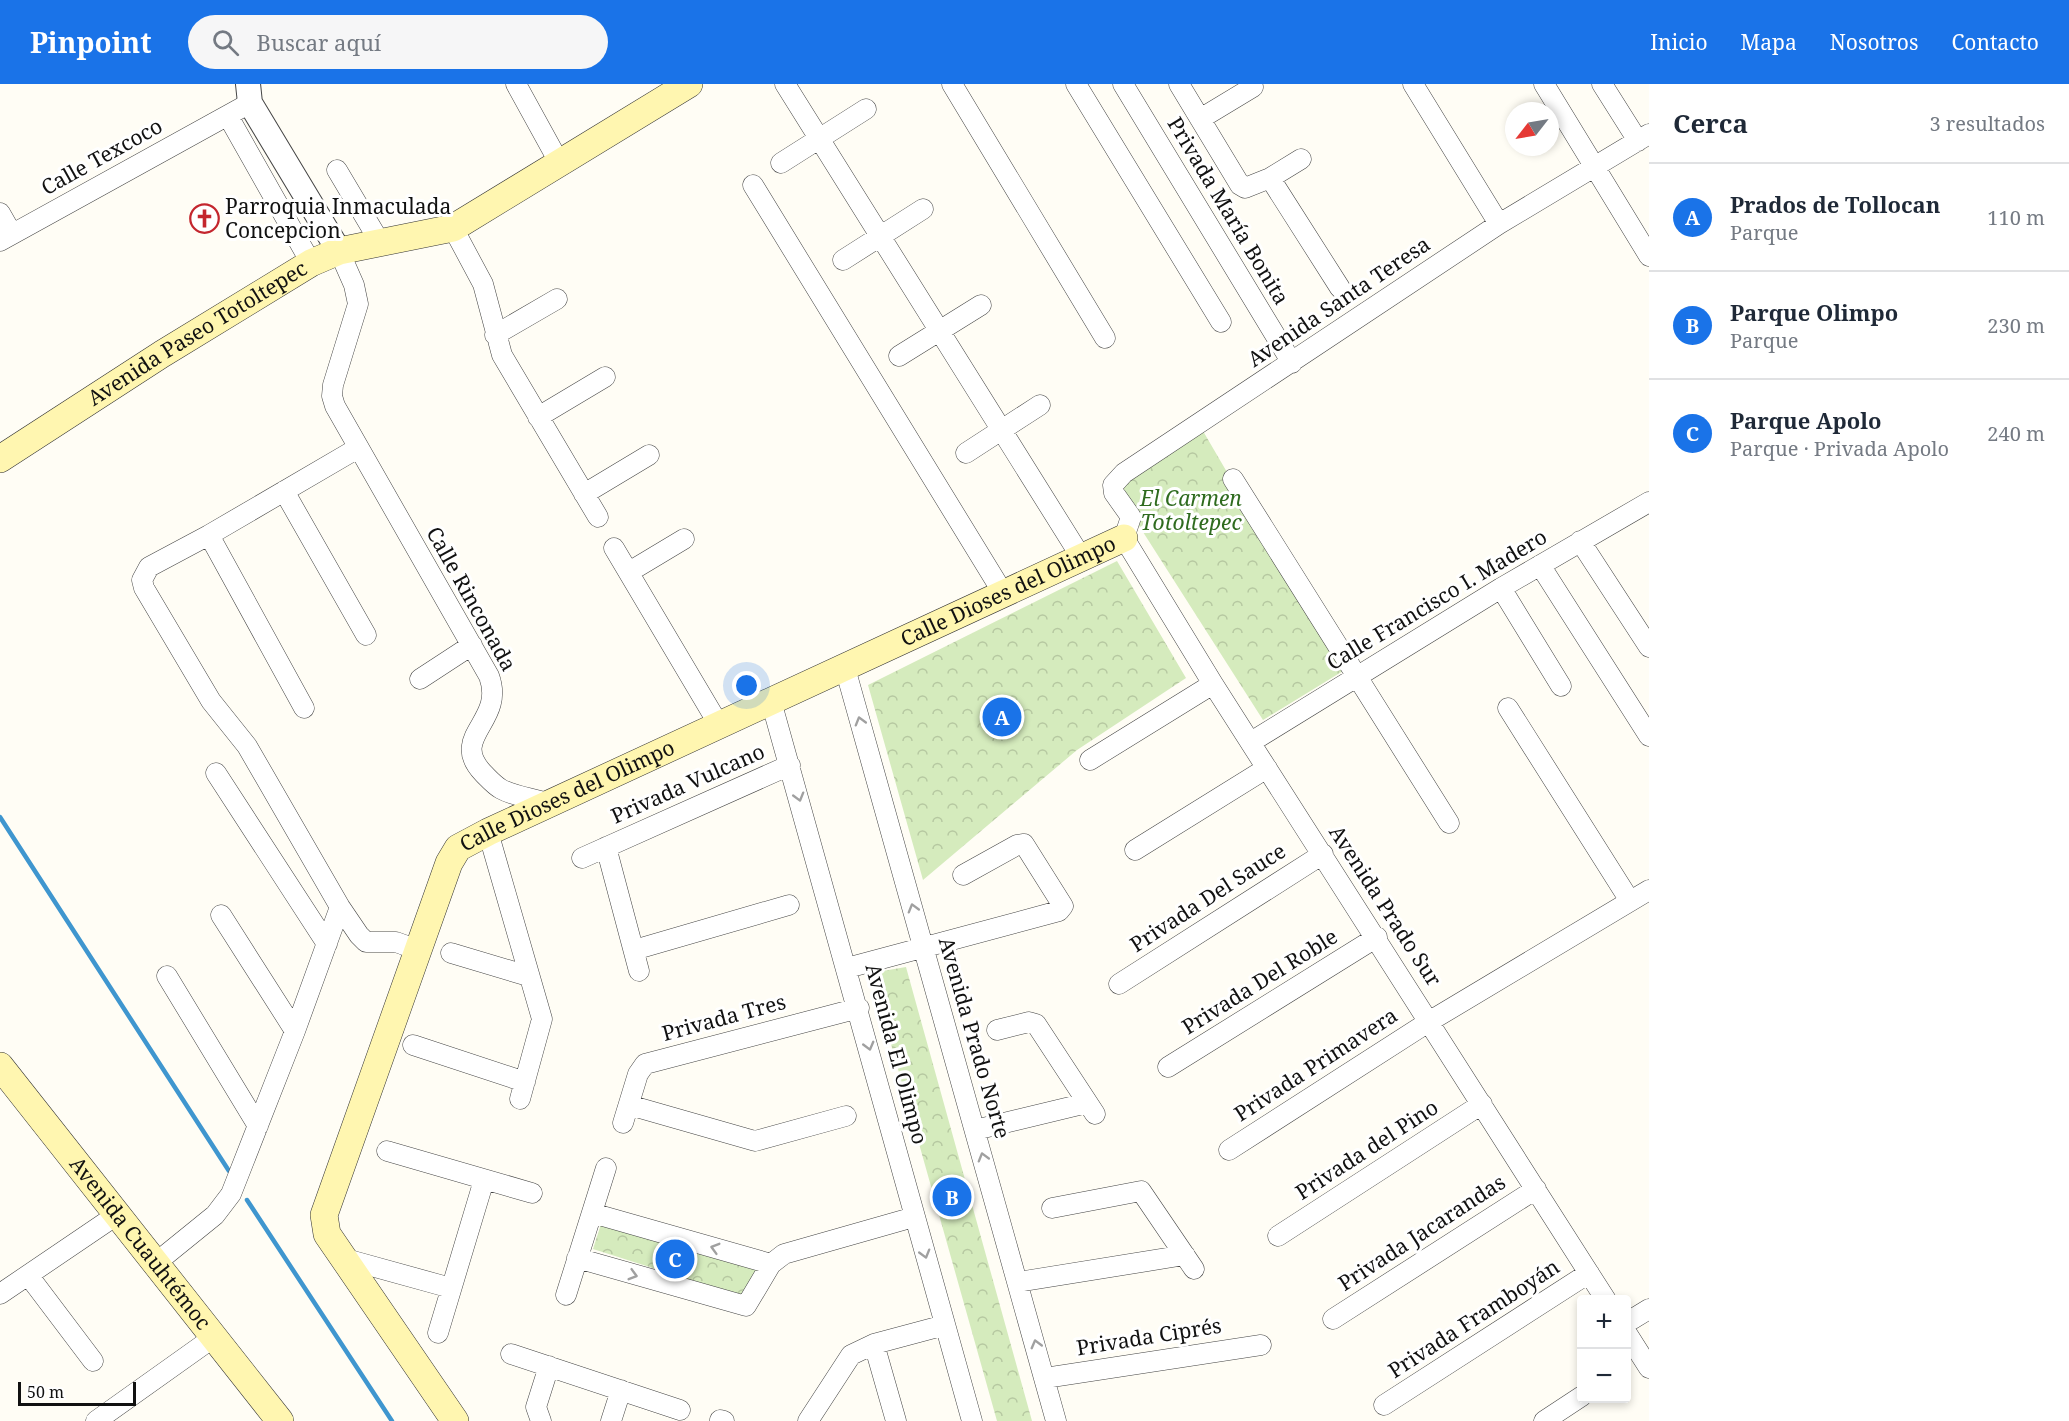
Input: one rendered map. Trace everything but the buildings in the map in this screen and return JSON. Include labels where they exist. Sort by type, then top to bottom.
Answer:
[{"type":"main road","name":"Avenida Paseo Totoltepec","points":[[0,459],[162,354],[311,263],[339,251],[453,228],[689,84]]},
{"type":"main road","name":"Calle Dioses del Olimpo","points":[[455,1421],[327,1234],[324,1215],[453,856],[466,843],[488,832],[1124,538]]},
{"type":"main road","name":"Avenida Cuauhtémoc","points":[[0,1066],[280,1421]]},
{"type":"street","points":[[516,84],[560,164]]},
{"type":"street","points":[[785,84],[1081,557]]},
{"type":"street","points":[[952,84],[1105,338]]},
{"type":"street","points":[[1076,84],[1221,322]]},
{"type":"street","name":"Privada María Bonita","points":[[1123,84],[1292,363]]},
{"type":"street","points":[[1179,84],[1240,185],[1245,188],[1252,187],[1301,159]]},
{"type":"street","points":[[1413,84],[1499,224]]},
{"type":"street","points":[[1544,84],[1649,256]]},
{"type":"street","points":[[1602,84],[1643,138]]},
{"type":"street","points":[[1200,119],[1253,87]]},
{"type":"street","points":[[249,93],[339,251]]},
{"type":"street","name":"Calle Texcoco","points":[[6,238],[228,116],[249,93]]},
{"type":"street","points":[[781,163],[866,109]]},
{"type":"street","points":[[228,116],[311,263]]},
{"type":"street","name":"Avenida Santa Teresa","points":[[1124,538],[1131,517],[1114,493],[1113,484],[1117,478],[1499,224],[1643,138]]},
{"type":"street","points":[[337,170],[381,244]]},
{"type":"street","points":[[1270,178],[1340,288]]},
{"type":"street","points":[[753,185],[1003,593]]},
{"type":"street","points":[[843,260],[923,209]]},
{"type":"street","points":[[0,213],[6,238]]},
{"type":"street","points":[[453,228],[483,284],[502,355],[598,517]]},
{"type":"street","name":"Calle Rinconada","points":[[339,251],[354,285],[358,304],[332,396],[358,448],[489,675],[494,699],[470,749],[472,759],[495,785],[503,790],[550,804]]},
{"type":"street","points":[[495,334],[557,299]]},
{"type":"street","points":[[899,356],[981,305]]},
{"type":"street","points":[[538,417],[605,377]]},
{"type":"street","points":[[966,453],[1040,405]]},
{"type":"street","points":[[358,448],[284,491],[211,538],[149,567],[142,580],[212,701],[252,753],[340,908],[366,942],[396,942],[418,950]]},
{"type":"street","points":[[584,494],[649,456]]},
{"type":"street","points":[[1233,478],[1449,823]]},
{"type":"street","points":[[284,491],[366,635]]},
{"type":"street","name":"Calle Francisco I. Madero","points":[[1251,742],[1501,588],[1649,502]]},
{"type":"street","points":[[211,538],[304,708]]},
{"type":"street","name":"Avenida Prado Sur","points":[[1124,538],[1267,768],[1603,1295]]},
{"type":"street","points":[[629,572],[684,539]]},
{"type":"street","points":[[1580,541],[1649,647]]},
{"type":"street","points":[[614,548],[719,726]]},
{"type":"street","points":[[1540,565],[1649,736]]},
{"type":"street","points":[[1501,588],[1561,686]]},
{"type":"street","points":[[420,679],[472,645]]},
{"type":"street","name":"Avenida Prado Norte","points":[[845,668],[1056,1421]]},
{"type":"street","points":[[1090,760],[1214,684]]},
{"type":"street","name":"Avenida El Olimpo","points":[[771,701],[859,1008],[914,1217],[972,1421]]},
{"type":"street","points":[[1509,708],[1630,901]]},
{"type":"street","name":"Privada Vulcano","points":[[582,858],[790,765]]},
{"type":"street","points":[[1135,850],[1267,768]]},
{"type":"street","points":[[216,773],[327,944]]},
{"type":"street","points":[[413,1045],[522,1090],[542,1019],[488,832]]},
{"type":"street","points":[[847,968],[1059,911],[1063,906],[1024,844],[1017,845],[963,875]]},
{"type":"street","name":"Privada Vulcano","points":[[606,847],[639,971]]},
{"type":"street","name":"Privada Del Sauce","points":[[1119,984],[1323,854]]},
{"type":"street","name":"Privada Primavera","points":[[1229,1150],[1430,1021],[1649,890]]},
{"type":"street","points":[[634,950],[789,905]]},
{"type":"street","points":[[157,1263],[224,1205],[295,1032],[340,908]]},
{"type":"street","points":[[221,915],[295,1032]]},
{"type":"street","name":"Privada Del Roble","points":[[1168,1067],[1377,938]]},
{"type":"street","points":[[451,953],[528,976]]},
{"type":"street","points":[[167,976],[258,1126]]},
{"type":"street","name":"Privada Tres","points":[[846,1116],[755,1141],[626,1114],[638,1074],[645,1064],[859,1008]]},
{"type":"street","points":[[975,1130],[1091,1108],[1036,1024],[1029,1022],[997,1030]]},
{"type":"street","name":"Privada del Pino","points":[[1278,1236],[1482,1104]]},
{"type":"street","points":[[387,1151],[532,1192]]},
{"type":"street","points":[[566,1295],[606,1168]]},
{"type":"street","points":[[438,1333],[484,1180]]},
{"type":"street","name":"Privada Jacarandas","points":[[1333,1319],[1536,1189]]},
{"type":"street","points":[[1018,1282],[1189,1262],[1141,1191],[1052,1208]]},
{"type":"street","points":[[592,1213],[771,1264]]},
{"type":"street","points":[[0,1294],[117,1214]]},
{"type":"street","points":[[577,1258],[740,1306],[750,1303],[771,1264],[792,1251],[914,1217]]},
{"type":"street","points":[[346,1259],[451,1288]]},
{"type":"street","name":"Privada Framboyán","points":[[1384,1405],[1589,1273]]},
{"type":"street","points":[[28,1275],[93,1361]]},
{"type":"street","points":[[1631,1320],[1649,1309]]},
{"type":"street","points":[[808,1421],[851,1355],[874,1344],[945,1325]]},
{"type":"street","points":[[96,1421],[214,1337]]},
{"type":"street","points":[[874,1344],[896,1421]]},
{"type":"street","points":[[1631,1344],[1639,1364]]},
{"type":"street","name":"Privada Ciprés","points":[[1045,1378],[1261,1345]]},
{"type":"street","points":[[511,1354],[680,1410]]},
{"type":"street","points":[[541,1421],[536,1407],[549,1366]]},
{"type":"street","points":[[611,1421],[621,1390]]},
{"type":"street","points":[[1544,1421],[1577,1399]]},
{"type":"green space","name":"El Carmen Totoltepec","points":[[1203,431],[1343,671],[1263,720],[1113,485]]},
{"type":"green space","points":[[1117,561],[1186,678],[1077,750],[923,880],[868,685]]},
{"type":"green space","points":[[906,967],[1032,1421],[997,1421],[871,973]]},
{"type":"green space","points":[[601,1224],[760,1269],[744,1297],[593,1249]]},
{"type":"waterway","points":[[0,817],[229,1171]]},
{"type":"waterway","points":[[247,1200],[392,1421]]},
{"type":"place","name":"Parroquia Inmaculada Concepcion","points":[[204,219]]},
{"type":"place","name":"Prados de Tollocan","points":[[1002,717]]},
{"type":"place","name":"Parque Olimpo","points":[[952,1197]]},
{"type":"place","name":"Parque Apolo","points":[[675,1259]]}]
